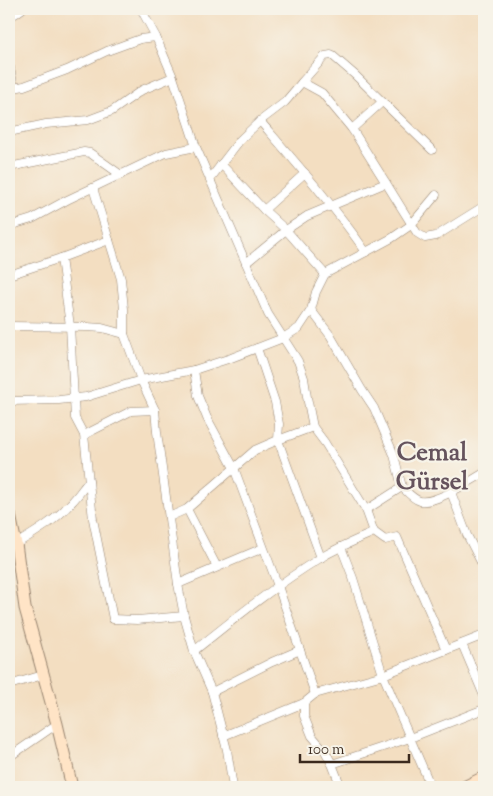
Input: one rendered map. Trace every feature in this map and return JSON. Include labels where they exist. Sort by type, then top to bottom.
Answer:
[{"type":"main road","points":[[9,510],[25,608],[72,787]]},
{"type":"main road","points":[[464,787],[484,777]]},
{"type":"street","points":[[9,16],[22,9]]},
{"type":"street","points":[[141,9],[156,37],[196,147],[268,314],[298,361],[304,378],[314,427],[366,510],[374,532],[385,540],[397,538],[446,650]]},
{"type":"street","points":[[9,63],[11,89],[67,70],[107,50],[140,39],[156,37]]},
{"type":"street","points":[[210,179],[240,140],[285,102],[323,58],[331,55],[355,74],[432,150]]},
{"type":"street","points":[[9,132],[46,124],[88,120],[112,111],[142,90],[172,77]]},
{"type":"street","points":[[302,82],[322,93],[352,129],[417,234],[425,238],[436,236],[484,206]]},
{"type":"street","points":[[352,129],[382,102]]},
{"type":"street","points":[[260,122],[331,205],[366,252]]},
{"type":"street","points":[[9,226],[32,220],[67,200],[166,153],[196,147]]},
{"type":"street","points":[[9,167],[84,152],[90,153],[121,175]]},
{"type":"street","points":[[221,164],[264,210],[286,230],[325,274]]},
{"type":"street","points":[[264,210],[304,173]]},
{"type":"street","points":[[246,263],[286,230],[307,216],[386,182]]},
{"type":"street","points":[[93,188],[121,279],[124,334],[141,380],[155,410],[184,616],[194,650],[212,692],[227,750],[234,787]]},
{"type":"street","points":[[9,402],[86,397],[141,380],[194,370],[283,338],[299,328],[311,310],[316,292],[325,274],[392,238],[411,225],[436,195]]},
{"type":"street","points":[[9,275],[109,240]]},
{"type":"street","points":[[61,258],[70,326],[75,418],[84,435],[93,519],[113,619],[137,620],[184,616]]},
{"type":"street","points":[[311,310],[330,335],[374,408],[394,455],[402,487],[413,498],[421,501],[431,501],[484,473]]},
{"type":"street","points":[[9,326],[102,328],[124,334]]},
{"type":"street","points":[[257,348],[275,402],[279,424],[278,440],[322,558]]},
{"type":"street","points":[[194,370],[198,396],[207,418],[234,468],[278,586],[315,694]]},
{"type":"street","points":[[84,435],[130,411],[155,410]]},
{"type":"street","points":[[169,516],[187,509],[255,450],[314,427]]},
{"type":"street","points":[[13,536],[38,531],[70,504],[89,481]]},
{"type":"street","points":[[366,510],[402,487]]},
{"type":"street","points":[[451,492],[467,535],[484,568]]},
{"type":"street","points":[[187,509],[217,567]]},
{"type":"street","points":[[194,650],[278,586],[341,547],[374,532]]},
{"type":"street","points":[[341,547],[353,578],[383,675],[431,787]]},
{"type":"street","points":[[178,584],[263,548]]},
{"type":"street","points":[[223,736],[304,703],[315,694],[383,675],[484,635]]},
{"type":"street","points":[[462,644],[484,696]]},
{"type":"street","points":[[212,692],[300,650]]},
{"type":"street","points":[[9,685],[43,675]]},
{"type":"street","points":[[304,703],[304,716],[312,736],[325,751],[341,787]]},
{"type":"street","points":[[332,764],[410,738],[484,710]]},
{"type":"street","points":[[9,757],[57,724]]},
{"type":"district","name":"Cemal Gürsel","points":[[432,468]]}]
